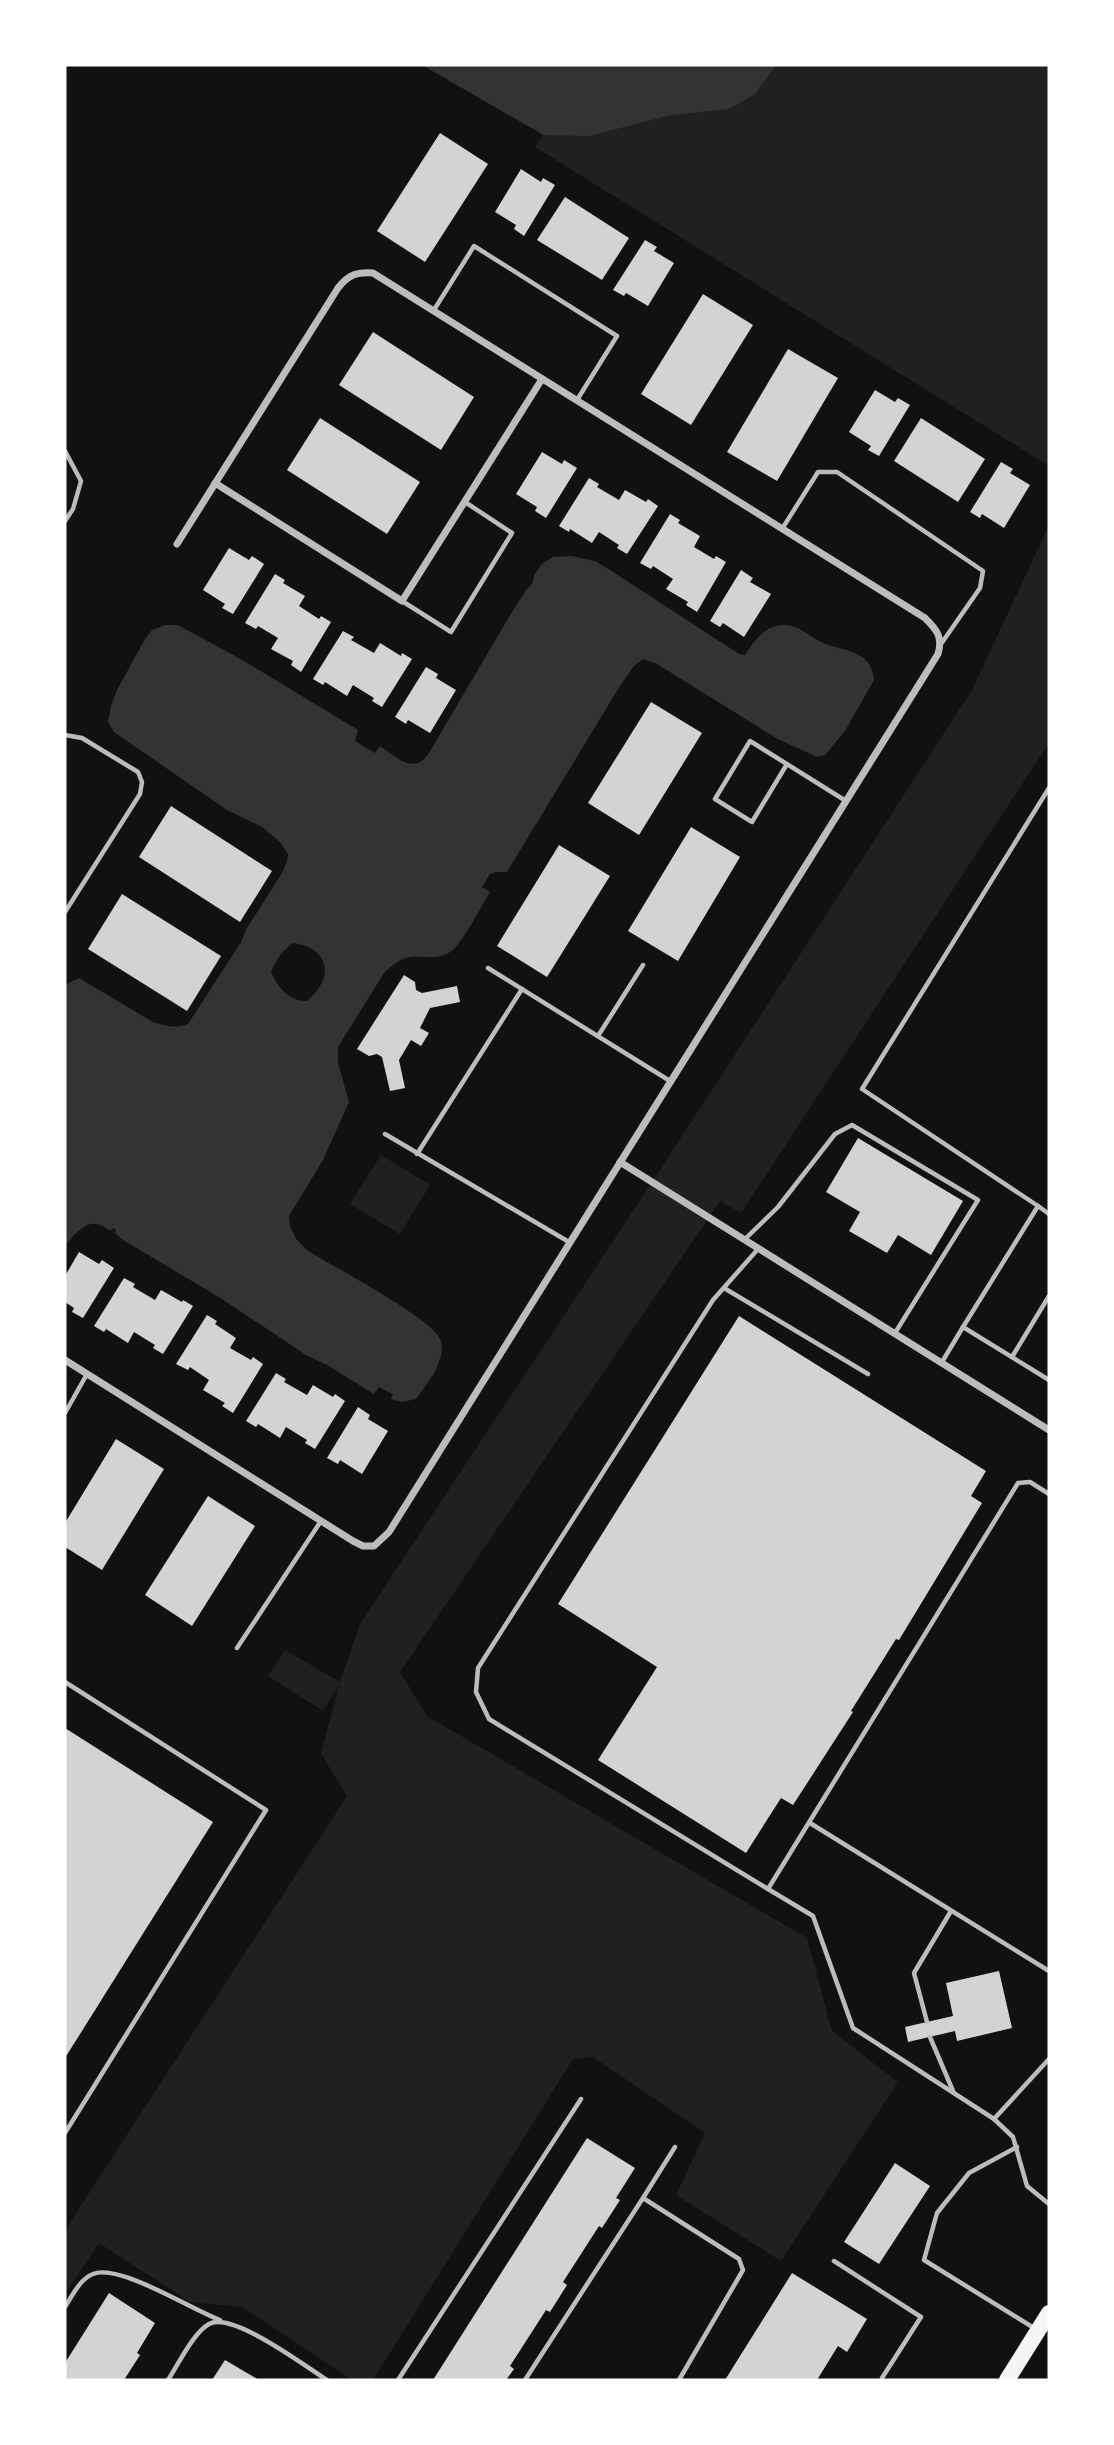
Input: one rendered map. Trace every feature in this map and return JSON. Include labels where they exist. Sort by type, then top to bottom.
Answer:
[{"type":"main road","points":[[1007,2380],[1049,2313]]},
{"type":"street","points":[[65,1360],[353,1541],[363,1546],[374,1546],[389,1531],[938,654],[941,644],[939,633],[925,618],[373,273],[359,272],[346,278],[338,288],[177,544]]},
{"type":"street","points":[[215,483],[402,601],[542,379]]},
{"type":"street","points":[[620,1162],[1049,1430]]},
{"type":"lane","points":[[434,311],[474,246],[617,336],[577,400]]},
{"type":"lane","points":[[65,451],[81,481],[73,509],[65,522]]},
{"type":"lane","points":[[782,529],[818,471],[837,472],[983,571],[980,588],[941,644]]},
{"type":"lane","points":[[402,601],[450,632],[512,533],[465,502]]},
{"type":"lane","points":[[65,735],[82,738],[127,765],[138,772],[142,782],[140,794],[65,912]]},
{"type":"lane","points":[[787,764],[752,822],[715,799],[750,741],[787,764],[846,801]]},
{"type":"lane","points":[[1049,788],[862,1089],[1049,1214]]},
{"type":"lane","points":[[598,1036],[643,965]]},
{"type":"lane","points":[[488,968],[670,1081]]},
{"type":"lane","points":[[417,1154],[522,989]]},
{"type":"lane","points":[[744,1240],[778,1207],[835,1134],[852,1125],[978,1200],[894,1334]]},
{"type":"lane","points":[[385,1134],[569,1242]]},
{"type":"lane","points":[[941,1363],[1038,1206]]},
{"type":"lane","points":[[758,1249],[713,1300],[478,1668],[476,1692],[489,1719],[813,1916],[853,2028],[994,2119],[1013,2137],[1027,2186],[1049,2204]]},
{"type":"lane","points":[[724,1287],[868,1374]]},
{"type":"lane","points":[[1012,1357],[1049,1296]]},
{"type":"lane","points":[[963,1327],[1049,1380]]},
{"type":"lane","points":[[65,1413],[87,1374]]},
{"type":"lane","points":[[768,1889],[1018,1483],[1030,1482],[1049,1494]]},
{"type":"lane","points":[[237,1648],[321,1521]]},
{"type":"lane","points":[[65,1682],[266,1810],[65,2133]]},
{"type":"lane","points":[[810,1823],[1049,1971]]},
{"type":"lane","points":[[927,2022],[914,1973],[951,1911]]},
{"type":"lane","points":[[930,2036],[954,2092]]},
{"type":"lane","points":[[994,2119],[1049,2059]]},
{"type":"lane","points":[[398,2380],[581,2099]]},
{"type":"lane","points":[[525,2380],[675,2147]]},
{"type":"lane","points":[[1017,2147],[969,2173],[937,2213],[924,2260],[1038,2331]]},
{"type":"lane","points":[[643,2198],[739,2259],[743,2270],[679,2380]]},
{"type":"lane","points":[[834,2261],[920,2317],[883,2379]]},
{"type":"lane","points":[[65,2307],[81,2282],[89,2276],[107,2272],[139,2282],[197,2311],[246,2330],[327,2380]]},
{"type":"lane","points":[[168,2380],[198,2333],[209,2323],[221,2321]]},
{"type":"shaded area","points":[[422,65],[1049,65],[1049,466],[535,147],[543,135]]},
{"type":"shaded area","points":[[422,65],[776,65],[755,94],[729,109],[671,115],[589,136],[544,135]]},
{"type":"shaded area","points":[[1049,525],[1049,743],[741,1213],[720,1201],[400,1672],[427,1716],[807,1938],[832,2031],[898,2082],[781,2261],[676,2195],[705,2133],[593,2057],[573,2059],[373,2380],[352,2380],[242,2307],[190,2302],[99,2243],[65,2294],[65,2230],[347,1796],[321,1754],[339,1685],[323,1711],[268,1676],[285,1650],[340,1682],[360,1624],[972,690]]},
{"type":"shaded area","points":[[572,556],[595,561],[739,654],[745,655],[766,631],[776,626],[789,625],[821,642],[862,657],[868,662],[874,680],[845,731],[825,755],[817,757],[776,738],[657,664],[643,659],[634,666],[620,686],[507,872],[490,874],[482,887],[490,892],[460,942],[450,952],[441,956],[404,959],[384,973],[338,1047],[338,1063],[349,1102],[323,1160],[289,1216],[290,1227],[307,1250],[381,1293],[435,1331],[442,1349],[438,1365],[416,1399],[402,1402],[391,1399],[393,1394],[379,1387],[374,1394],[306,1355],[222,1299],[123,1240],[113,1228],[111,1231],[100,1225],[90,1224],[80,1230],[65,1246],[65,985],[79,978],[153,1022],[175,1027],[188,1024],[282,873],[288,854],[280,842],[262,827],[227,810],[114,732],[108,722],[117,690],[145,639],[152,630],[165,625],[178,625],[244,661],[358,730],[355,741],[375,753],[380,746],[405,762],[417,763],[429,753],[509,617],[533,583],[534,575],[542,564],[553,557]],"holes":[[[292,943],[305,946],[321,957],[325,974],[316,992],[307,1001],[301,1001],[284,992],[271,971],[280,955]]]},
{"type":"shaded area","points":[[381,1155],[430,1185],[400,1234],[350,1204]]},
{"type":"building","points":[[440,133],[488,164],[425,262],[377,231]]},
{"type":"building","points":[[521,169],[541,182],[543,178],[555,185],[524,236],[514,229],[516,225],[495,212]]},
{"type":"building","points":[[565,197],[629,238],[602,280],[537,240]]},
{"type":"building","points":[[645,240],[657,247],[654,251],[674,263],[648,306],[626,293],[624,296],[613,290]]},
{"type":"building","points":[[703,294],[753,325],[691,425],[641,394]]},
{"type":"building","points":[[373,332],[474,397],[441,450],[339,385]]},
{"type":"building","points":[[788,349],[838,378],[777,481],[727,452]]},
{"type":"building","points":[[875,390],[895,402],[898,398],[910,405],[879,456],[868,450],[871,446],[849,432]]},
{"type":"building","points":[[320,418],[420,482],[387,534],[287,470]]},
{"type":"building","points":[[921,418],[985,459],[958,502],[894,461]]},
{"type":"building","points":[[542,452],[562,464],[564,460],[577,468],[546,518],[535,511],[537,507],[516,494]]},
{"type":"building","points":[[1001,462],[1013,469],[1010,473],[1030,485],[1004,528],[982,514],[980,518],[970,512]]},
{"type":"building","points":[[589,478],[599,484],[597,487],[619,500],[625,490],[658,506],[627,554],[617,548],[619,545],[599,532],[592,543],[570,529],[569,532],[559,526]]},
{"type":"building","points":[[670,514],[680,520],[678,523],[700,536],[694,547],[714,559],[716,556],[726,562],[697,612],[686,605],[688,602],[666,589],[673,579],[653,566],[651,569],[640,563]]},
{"type":"building","points":[[229,548],[249,560],[252,556],[264,564],[233,614],[222,608],[225,604],[203,590]]},
{"type":"building","points":[[741,570],[753,578],[750,582],[771,594],[744,637],[723,623],[720,627],[710,621]]},
{"type":"building","points":[[275,574],[285,580],[283,583],[305,596],[299,606],[319,619],[321,616],[331,622],[301,672],[291,665],[293,661],[271,649],[278,638],[258,626],[256,629],[245,623]]},
{"type":"building","points":[[343,631],[354,637],[351,640],[374,653],[380,643],[401,656],[402,653],[412,659],[382,707],[372,701],[374,698],[353,685],[347,696],[325,682],[323,685],[313,679]]},
{"type":"building","points":[[426,667],[438,674],[436,678],[456,690],[430,733],[408,720],[406,724],[395,717]]},
{"type":"building","points":[[651,702],[702,733],[639,835],[588,803]]},
{"type":"building","points":[[171,806],[272,871],[240,922],[139,857]]},
{"type":"building","points":[[691,827],[740,857],[678,961],[628,931]]},
{"type":"building","points":[[559,845],[610,876],[547,977],[497,946]]},
{"type":"building","points":[[122,894],[221,956],[187,1011],[88,949]]},
{"type":"building","points":[[404,975],[415,982],[416,990],[422,993],[457,986],[460,1002],[430,1008],[420,1028],[429,1033],[421,1046],[411,1040],[399,1060],[405,1088],[390,1091],[382,1057],[377,1054],[369,1056],[357,1049]]},
{"type":"building","points":[[858,1138],[963,1201],[931,1255],[898,1235],[887,1253],[849,1231],[860,1212],[826,1192]]},
{"type":"building","points":[[79,1252],[99,1264],[102,1260],[114,1268],[83,1318],[72,1312],[74,1308],[65,1302],[65,1276]]},
{"type":"building","points":[[124,1278],[135,1284],[133,1287],[155,1300],[161,1290],[193,1306],[163,1354],[153,1348],[155,1345],[134,1332],[128,1343],[106,1329],[104,1332],[94,1326]]},
{"type":"building","points":[[207,1315],[236,1338],[230,1348],[263,1364],[233,1413],[222,1406],[225,1403],[203,1390],[209,1380],[190,1367],[188,1370],[176,1364]]},
{"type":"building","points":[[739,1316],[986,1471],[971,1496],[982,1503],[899,1640],[896,1639],[793,1805],[781,1798],[746,1853],[598,1760],[657,1667],[558,1604]]},
{"type":"building","points":[[276,1373],[286,1379],[284,1382],[307,1395],[313,1385],[345,1401],[315,1449],[305,1443],[307,1440],[286,1427],[280,1438],[258,1424],[256,1427],[246,1421]]},
{"type":"building","points":[[358,1407],[370,1415],[368,1419],[388,1431],[362,1474],[340,1460],[338,1464],[327,1458]]},
{"type":"building","points":[[116,1439],[164,1469],[102,1570],[65,1547],[65,1523]]},
{"type":"building","points":[[208,1496],[255,1526],[192,1626],[145,1595]]},
{"type":"building","points":[[65,1728],[213,1822],[65,2058]]},
{"type":"building","points":[[999,1971],[1012,2028],[957,2041],[955,2031],[908,2042],[905,2027],[953,2016],[946,1983]]},
{"type":"building","points":[[587,2138],[635,2168],[616,2198],[620,2200],[602,2228],[599,2226],[563,2282],[567,2285],[550,2312],[546,2310],[510,2366],[514,2369],[506,2380],[433,2380]]},
{"type":"building","points":[[895,2163],[930,2186],[879,2264],[844,2242]]},
{"type":"building","points":[[792,2273],[867,2319],[847,2352],[838,2346],[817,2380],[725,2380]]},
{"type":"building","points":[[109,2293],[155,2323],[137,2353],[140,2355],[124,2380],[65,2380],[65,2363]]},
{"type":"building","points":[[225,2360],[259,2380],[212,2380]]}]
